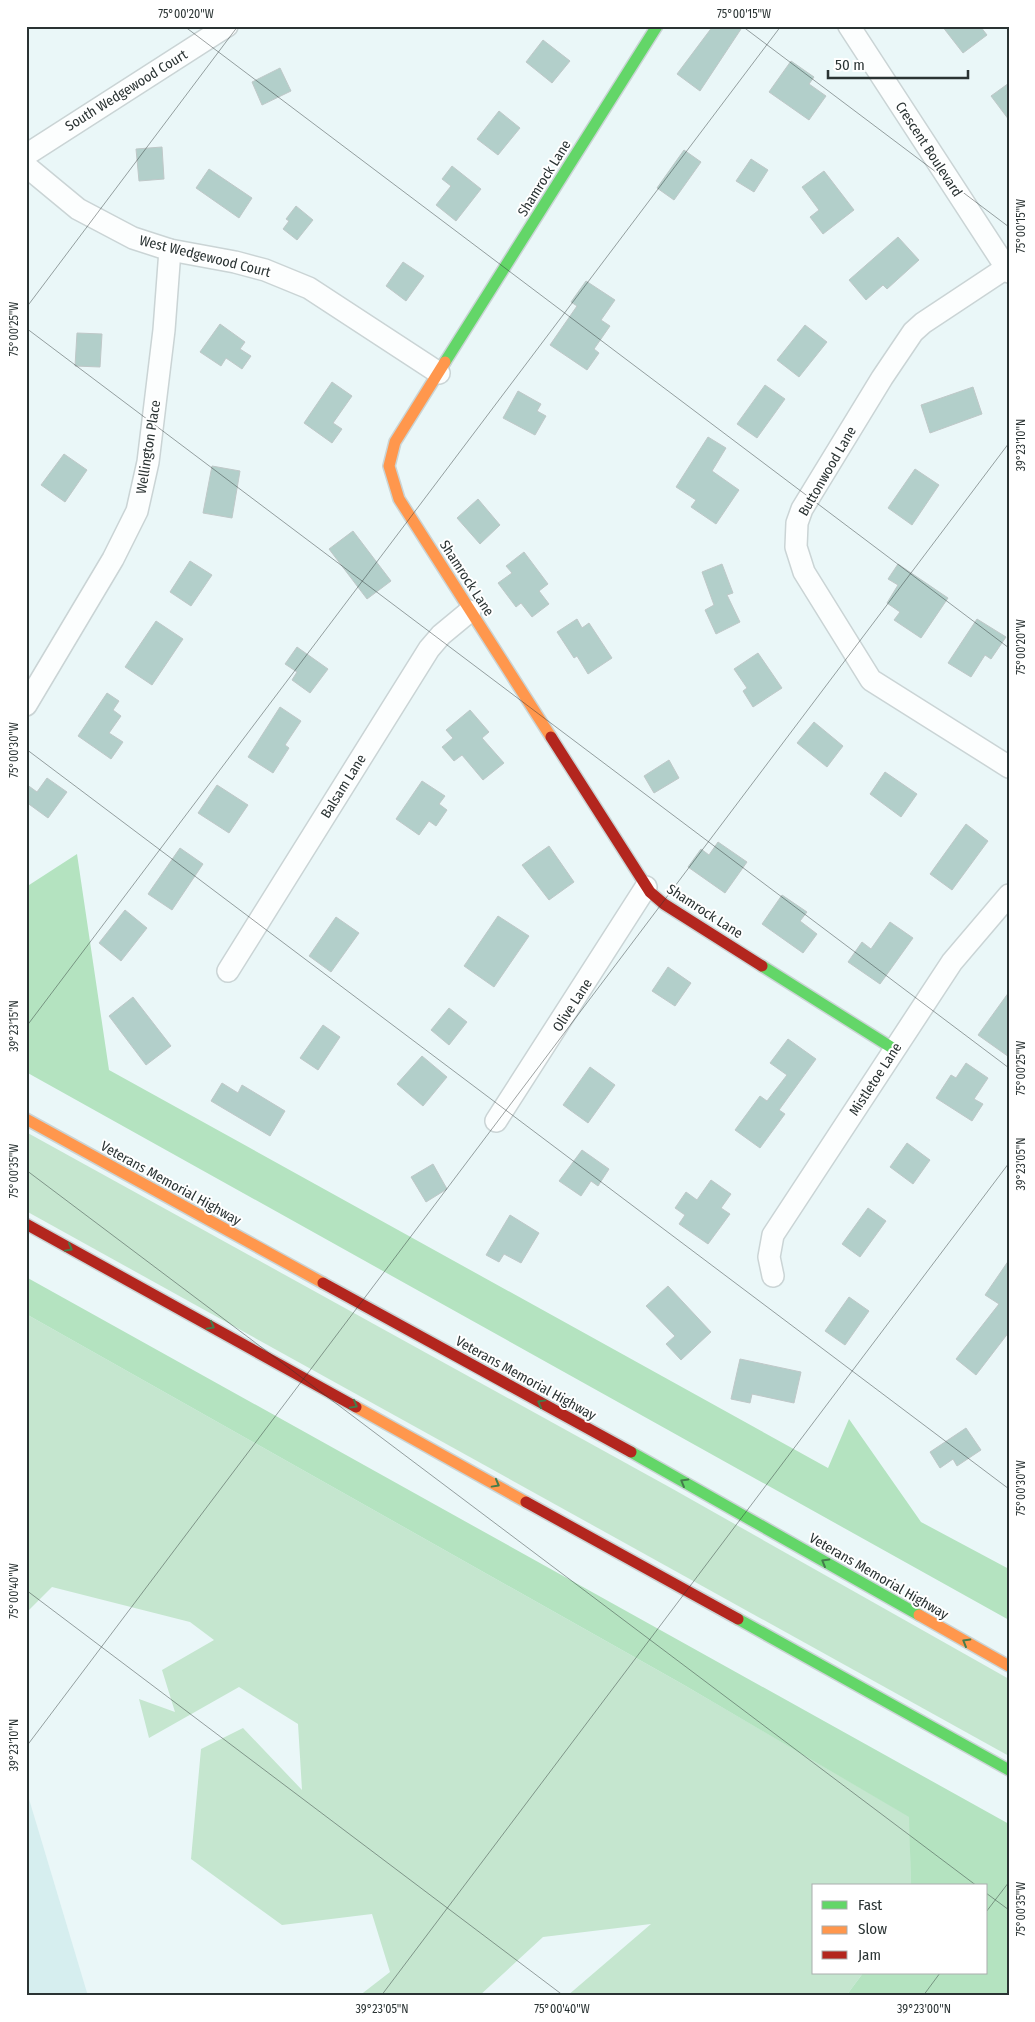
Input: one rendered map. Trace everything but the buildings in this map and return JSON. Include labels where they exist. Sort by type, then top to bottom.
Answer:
[{"type":"main road","name":"Shamrock Lane","points":[[657,26],[395,442],[389,466],[398,499],[646,887],[664,904],[894,1049]]},
{"type":"main road","name":"Veterans Memorial Highway","points":[[26,1119],[677,1478],[1009,1666]]},
{"type":"main road","points":[[26,1224],[1009,1770]]},
{"type":"street","name":"South Wedgewood Court","points":[[26,155],[227,26]]},
{"type":"street","name":"Crescent Boulevard","points":[[849,26],[1008,269]]},
{"type":"street","name":"West Wedgewood Court","points":[[26,166],[33,174],[84,212],[133,238],[170,250],[235,262],[265,270],[309,288],[439,373]]},
{"type":"street","name":"Wellington Place","points":[[26,705],[113,559],[137,510],[148,462],[164,330],[170,250]]},
{"type":"street","name":"Buttonwood Lane","points":[[1008,269],[922,323],[913,332],[882,378],[802,509],[797,523],[796,547],[804,572],[871,680],[1009,767]]},
{"type":"street","name":"Balsam Lane","points":[[228,971],[429,649],[441,635],[470,611]]},
{"type":"street","name":"Olive Lane","points":[[496,1121],[646,887]]},
{"type":"street","name":"Mistletoe Lane","points":[[773,1276],[769,1257],[773,1235],[952,962],[1009,895]]},
{"type":"shaded area","points":[[26,1789],[88,1996],[26,1996]]},
{"type":"green space","points":[[77,854],[109,1070],[828,1468],[849,1419],[921,1522],[1009,1569],[1009,1620],[26,1072],[26,887]]},
{"type":"green space","points":[[26,1132],[671,1488],[1009,1679],[1009,1756],[26,1211]]},
{"type":"green space","points":[[26,1277],[1009,1824],[1009,1996],[846,1996],[862,1974],[988,1974],[988,1884],[911,1884],[909,1817],[684,1685],[26,1314]]},
{"type":"green space","points":[[26,1314],[684,1685],[910,1817],[911,1884],[812,1884],[812,1974],[862,1974],[846,1996],[567,1996],[651,1924],[543,1937],[479,1996],[359,1996],[390,1972],[372,1914],[282,1925],[191,1859],[201,1749],[243,1728],[302,1790],[298,1724],[239,1687],[149,1738],[139,1699],[175,1712],[162,1670],[214,1640],[190,1622],[52,1587],[26,1613]]},
{"type":"traffic: fast","points":[[445,362],[657,26]]},
{"type":"traffic: fast","points":[[762,966],[894,1049]]},
{"type":"traffic: fast","points":[[631,1452],[919,1615]]},
{"type":"traffic: fast","points":[[738,1619],[1009,1770]]},
{"type":"traffic: slow","points":[[445,362],[395,442],[389,466],[399,499],[551,737]]},
{"type":"traffic: slow","points":[[26,1119],[323,1283]]},
{"type":"traffic: slow","points":[[356,1407],[526,1502]]},
{"type":"traffic: slow","points":[[919,1615],[1009,1666]]},
{"type":"traffic: jam","points":[[551,737],[650,892],[664,904],[762,966]]},
{"type":"traffic: jam","points":[[26,1224],[356,1407]]},
{"type":"traffic: jam","points":[[323,1283],[631,1452]]},
{"type":"traffic: jam","points":[[526,1502],[738,1619]]}]
